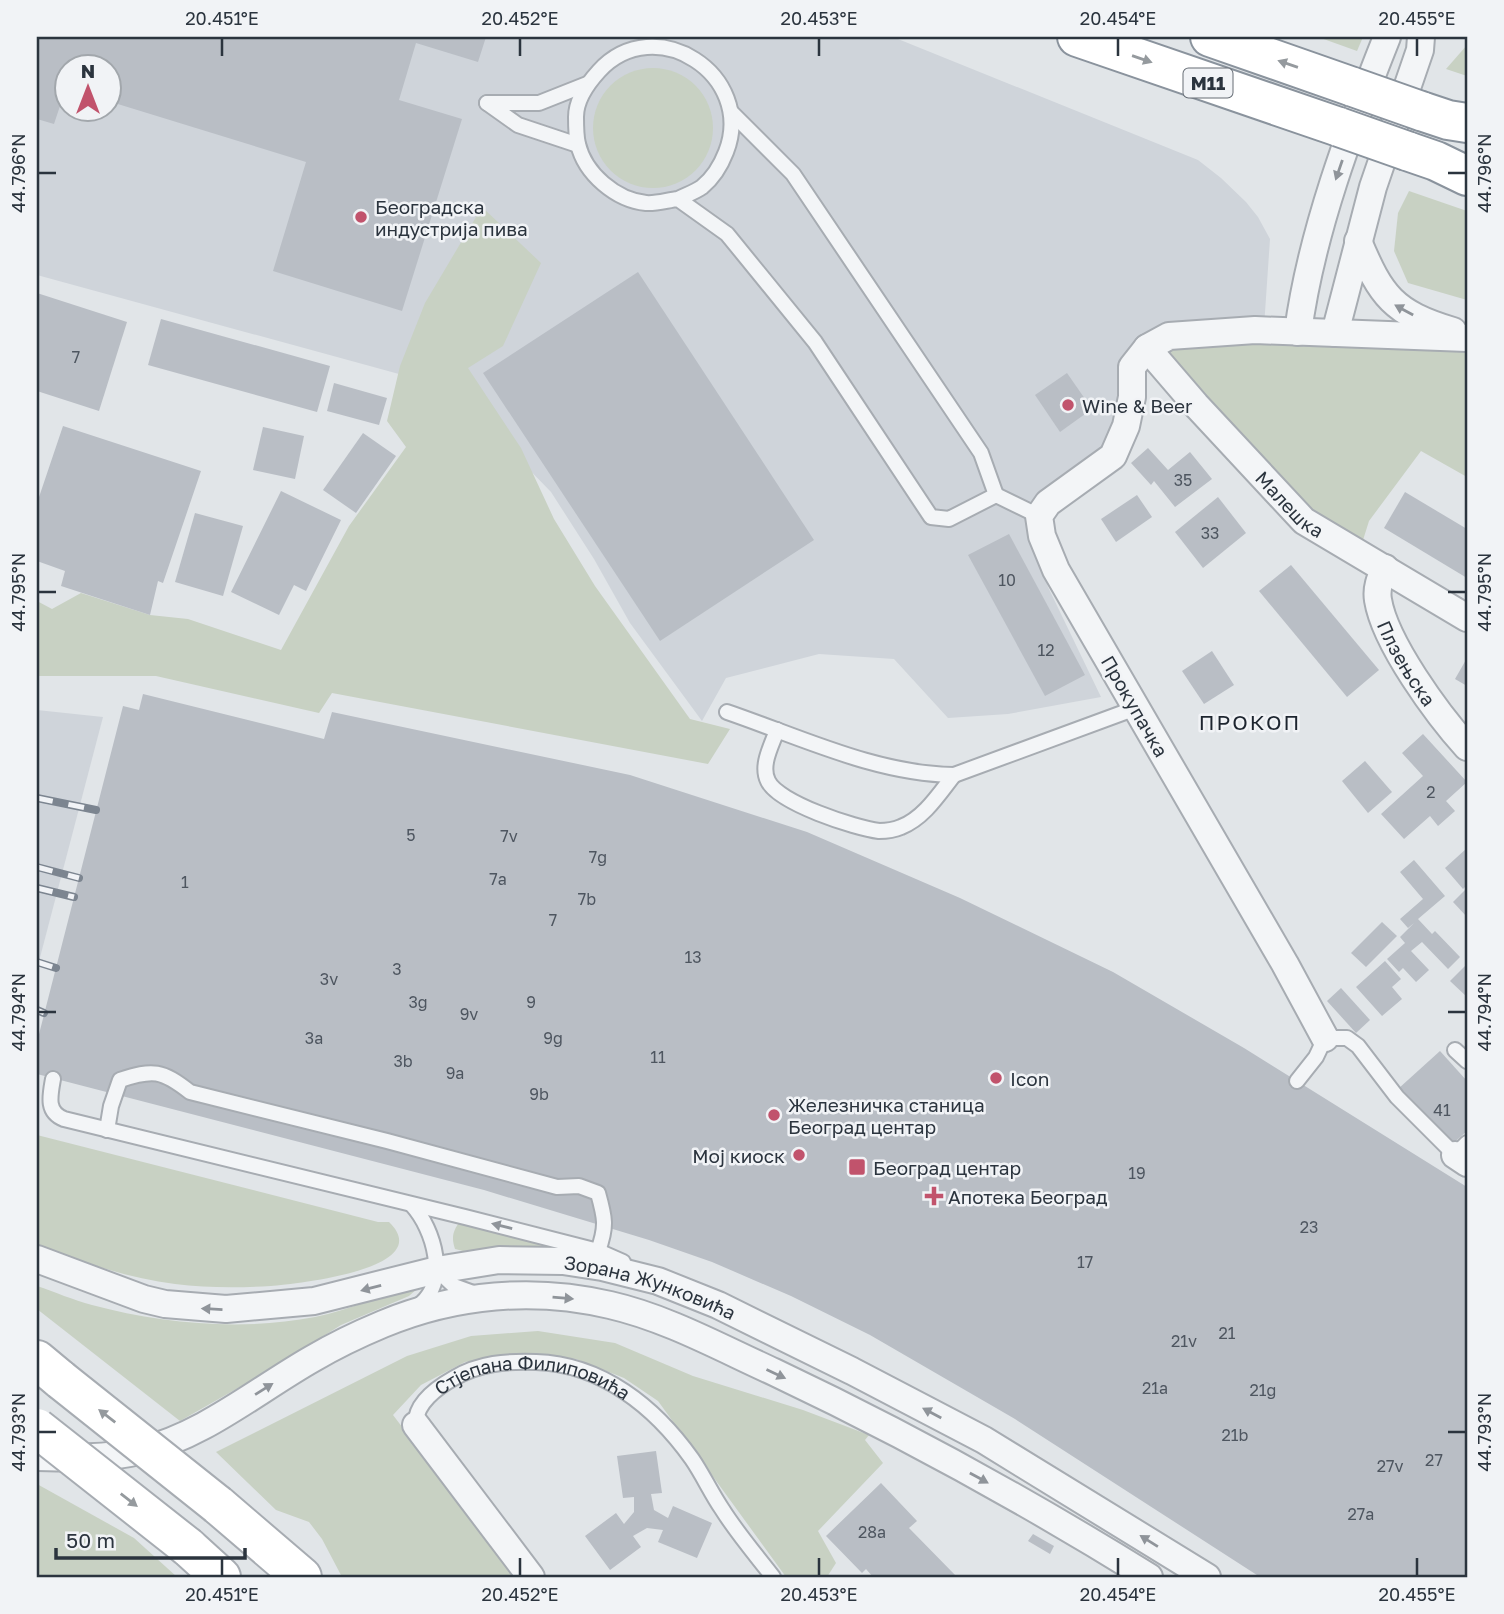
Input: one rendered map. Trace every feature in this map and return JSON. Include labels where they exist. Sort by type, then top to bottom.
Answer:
[{"type":"main road","name":"M11","points":[[1077,37],[1444,164]]},
{"type":"main road","name":"M11","points":[[1210,37],[1451,120]]},
{"type":"main road","points":[[49,1370],[218,1505],[302,1577]]},
{"type":"main road","points":[[37,1428],[188,1547],[221,1577]]},
{"type":"street","points":[[1298,332],[1308,268],[1387,37]]},
{"type":"street","points":[[1335,333],[1373,187],[1423,41]]},
{"type":"street","points":[[1358,241],[1379,287],[1395,305],[1435,326],[1467,336]]},
{"type":"street","points":[[1039,516],[1048,503],[1113,456],[1126,426],[1132,397],[1132,367],[1147,348],[1168,336],[1255,330],[1467,336]]},
{"type":"street","name":"Малешка","points":[[1147,348],[1304,521],[1467,618]]},
{"type":"street","name":"Прокупачка","points":[[1039,516],[1042,537],[1056,570],[1285,964],[1325,1038]]},
{"type":"street","name":"Плзењска","points":[[1385,568],[1379,582],[1378,598],[1382,618],[1412,673],[1445,722],[1467,747]]},
{"type":"street","name":"Зорана Жунковића","points":[[37,1259],[144,1299],[226,1310],[314,1301],[437,1270],[499,1260],[531,1259],[602,1267],[658,1281],[730,1311],[984,1440],[1207,1577]]},
{"type":"street","name":"Зорана Жунковића","points":[[37,1457],[85,1458],[143,1450],[205,1424],[313,1358],[360,1334],[449,1302],[495,1296],[552,1296],[610,1305],[640,1313],[838,1403],[929,1450],[1149,1577]]},
{"type":"street","name":"Стјепана Филиповића","points":[[416,1425],[531,1577]]},
{"type":"lane","points":[[637,48],[669,48],[698,60],[720,83],[731,112],[731,140],[721,166],[702,186],[678,199],[647,203],[616,194],[592,173],[578,145],[576,114],[587,84],[608,61],[637,48]]},
{"type":"lane","points":[[578,145],[518,125],[487,103],[539,103],[587,84]]},
{"type":"lane","points":[[731,112],[793,173],[981,453],[996,495],[1039,516]]},
{"type":"lane","points":[[678,199],[727,233],[815,342],[931,517],[949,519],[996,495]]},
{"type":"lane","points":[[727,712],[901,771],[954,775],[1136,708]]},
{"type":"lane","points":[[777,730],[766,759],[765,772],[768,783],[778,794],[791,803],[867,829],[897,829],[912,822],[924,812],[954,775]]},
{"type":"lane","points":[[1297,1081],[1325,1038],[1347,1038],[1358,1045],[1397,1097],[1463,1154]]},
{"type":"lane","points":[[1455,1050],[1467,1061]]},
{"type":"lane","points":[[107,1130],[111,1105],[120,1080],[146,1072],[171,1077],[190,1092],[557,1187],[579,1186],[597,1193],[605,1217],[605,1232],[597,1251]]},
{"type":"lane","points":[[52,1079],[50,1107],[57,1116],[597,1251],[658,1281]]},
{"type":"lane","points":[[402,1317],[423,1303],[429,1295],[437,1270],[425,1221],[412,1205]]},
{"type":"lane","points":[[431,1238],[437,1223],[450,1213]]},
{"type":"lane","points":[[437,1270],[461,1290],[495,1296]]},
{"type":"lane","name":"Стјепана Филиповића","points":[[416,1425],[418,1410],[436,1391],[470,1370],[497,1362],[557,1364],[604,1378],[619,1386],[652,1412],[672,1432],[722,1510],[773,1577]]},
{"type":"shaded area","points":[[37,37],[893,37],[1198,160],[1246,202],[1270,239],[1264,327],[1147,348],[1126,426],[1048,503],[1038,555],[1048,587],[1101,697],[1008,714],[948,718],[894,659],[819,654],[726,678],[702,721],[630,623],[594,559],[551,492],[450,388],[37,275]]},
{"type":"shaded area","points":[[37,710],[103,717],[37,969]]},
{"type":"green space","points":[[1318,37],[1363,37],[1357,51]]},
{"type":"green space","points":[[1467,45],[1467,76],[1446,69]]},
{"type":"green space","points":[[653,68],[676,72],[696,85],[709,105],[713,128],[709,151],[696,171],[676,184],[653,188],[630,184],[610,171],[597,151],[593,128],[597,105],[610,85],[630,72]]},
{"type":"green space","points":[[1409,191],[1467,211],[1467,300],[1408,283],[1394,251],[1398,213]]},
{"type":"green space","points":[[482,207],[541,263],[503,346],[468,368],[521,448],[554,519],[595,586],[690,719],[730,729],[708,764],[332,693],[319,713],[156,676],[37,676],[37,601],[52,609],[81,593],[150,615],[188,619],[281,650],[349,526],[406,447],[387,421],[400,366],[425,303]]},
{"type":"green space","points":[[1261,339],[1467,348],[1467,477],[1421,451],[1369,521],[1358,556],[1287,512],[1163,348]]},
{"type":"green space","points":[[37,1135],[378,1222],[389,1222],[399,1238],[395,1252],[380,1262],[332,1277],[285,1285],[247,1287],[175,1284],[87,1263],[37,1244]]},
{"type":"green space","points":[[460,1221],[564,1246],[498,1247],[463,1251],[455,1249],[453,1241],[454,1231]]},
{"type":"green space","points":[[37,1286],[119,1312],[175,1321],[232,1324],[260,1324],[315,1317],[418,1288],[409,1296],[341,1325],[180,1421],[37,1309]]},
{"type":"green space","points":[[538,1331],[615,1343],[693,1376],[803,1410],[869,1435],[865,1440],[883,1463],[818,1531],[836,1563],[827,1577],[786,1577],[658,1401],[624,1378],[576,1359],[519,1354],[465,1362],[421,1385],[393,1415],[516,1577],[342,1577],[322,1539],[309,1522],[276,1510],[216,1452],[407,1356],[471,1336]]},
{"type":"green space","points":[[37,1484],[134,1538],[177,1577],[37,1577]]},
{"type":"building","name":"Београдска индустрија пива","points":[[37,37],[486,37],[478,62],[416,43],[399,100],[462,119],[402,311],[273,271],[306,162],[122,105],[122,52],[52,52],[52,122],[55,122],[54,124],[37,119]]},
{"type":"building","points":[[638,272],[814,540],[660,641],[483,373]]},
{"type":"building","points":[[37,293],[127,322],[99,411],[37,391]]},
{"type":"building","points":[[161,319],[330,366],[317,412],[148,365]]},
{"type":"building","points":[[1067,373],[1092,409],[1060,432],[1035,395]]},
{"type":"building","points":[[334,383],[387,398],[379,425],[327,411]]},
{"type":"building","points":[[63,426],[201,471],[163,583],[158,581],[150,615],[61,586],[65,571],[37,561],[37,503]]},
{"type":"building","points":[[263,427],[304,436],[295,479],[253,470]]},
{"type":"building","points":[[363,433],[396,456],[356,513],[323,490]]},
{"type":"building","points":[[1148,448],[1168,470],[1190,452],[1212,479],[1175,507],[1154,481],[1151,485],[1131,463]]},
{"type":"building","points":[[281,491],[341,520],[306,591],[294,585],[279,615],[231,592]]},
{"type":"building","points":[[1405,492],[1467,529],[1467,578],[1384,528]]},
{"type":"building","points":[[1137,495],[1152,517],[1116,542],[1101,519]]},
{"type":"building","points":[[1218,497],[1246,533],[1203,568],[1175,532]]},
{"type":"building","points":[[195,513],[243,526],[223,596],[175,582]]},
{"type":"building","points":[[1009,534],[1085,675],[1045,696],[968,555]]},
{"type":"building","points":[[1291,565],[1379,670],[1347,697],[1259,591]]},
{"type":"building","points":[[1212,651],[1234,685],[1204,704],[1182,671]]},
{"type":"building","points":[[1467,658],[1467,686],[1455,679]]},
{"type":"building","name":"Железничка станица Београд центар","points":[[143,694],[324,739],[332,712],[630,775],[807,832],[960,898],[1113,972],[1244,1048],[1467,1187],[1467,1577],[1260,1577],[1015,1419],[870,1335],[791,1296],[712,1262],[484,1190],[37,1074],[37,1042],[123,706],[139,710]]},
{"type":"building","points":[[1423,734],[1467,782],[1446,801],[1455,811],[1438,826],[1430,816],[1404,839],[1381,814],[1423,776],[1402,753]]},
{"type":"building","points":[[1365,761],[1392,792],[1368,813],[1342,781]]},
{"type":"building","points":[[1467,848],[1467,885],[1463,889],[1445,868]]},
{"type":"building","points":[[1414,860],[1445,896],[1418,919],[1432,934],[1435,931],[1460,957],[1448,969],[1422,942],[1411,951],[1429,970],[1416,982],[1403,968],[1399,972],[1387,959],[1405,943],[1400,937],[1414,923],[1408,928],[1400,919],[1423,899],[1400,872]]},
{"type":"building","points":[[1467,888],[1467,917],[1453,902]]},
{"type":"building","points":[[1382,922],[1397,936],[1366,967],[1351,953]]},
{"type":"building","points":[[1385,961],[1401,979],[1392,987],[1402,999],[1382,1016],[1356,987]]},
{"type":"building","points":[[1467,964],[1467,997],[1450,981]]},
{"type":"building","points":[[1341,988],[1370,1020],[1356,1033],[1327,1001]]},
{"type":"building","points":[[1440,1051],[1467,1081],[1467,1131],[1450,1146],[1398,1089]]},
{"type":"building","points":[[656,1451],[662,1493],[651,1494],[654,1510],[668,1518],[673,1506],[712,1523],[697,1558],[658,1542],[663,1530],[647,1528],[633,1536],[641,1547],[610,1570],[585,1536],[616,1513],[624,1524],[634,1512],[634,1497],[623,1498],[617,1456]]},
{"type":"building","points":[[881,1483],[917,1521],[909,1528],[957,1577],[873,1577],[866,1569],[862,1573],[826,1536]]},
{"type":"building","points":[[1033,1534],[1054,1546],[1050,1554],[1028,1541]]},
{"type":"railway","points":[[37,798],[96,810]]},
{"type":"railway","points":[[37,867],[79,878]]},
{"type":"railway","points":[[37,888],[74,897]]},
{"type":"railway","points":[[37,962],[56,968]]},
{"type":"railway","points":[[37,1010],[44,1013]]},
{"type":"place","name":"Београдска индустрија пива","points":[[361,217]]},
{"type":"place","name":"Wine & Beer","points":[[1068,405]]},
{"type":"place","name":"Icon","points":[[996,1078]]},
{"type":"place","name":"Железничка станица Београд центар","points":[[774,1115]]},
{"type":"place","name":"Мој киоск","points":[[799,1155]]},
{"type":"place","name":"Београд центар","points":[[857,1167]]},
{"type":"place","name":"Апотека Београд","points":[[934,1196]]},
{"type":"district","name":"ПРОКОП","points":[[1250,722]]}]
